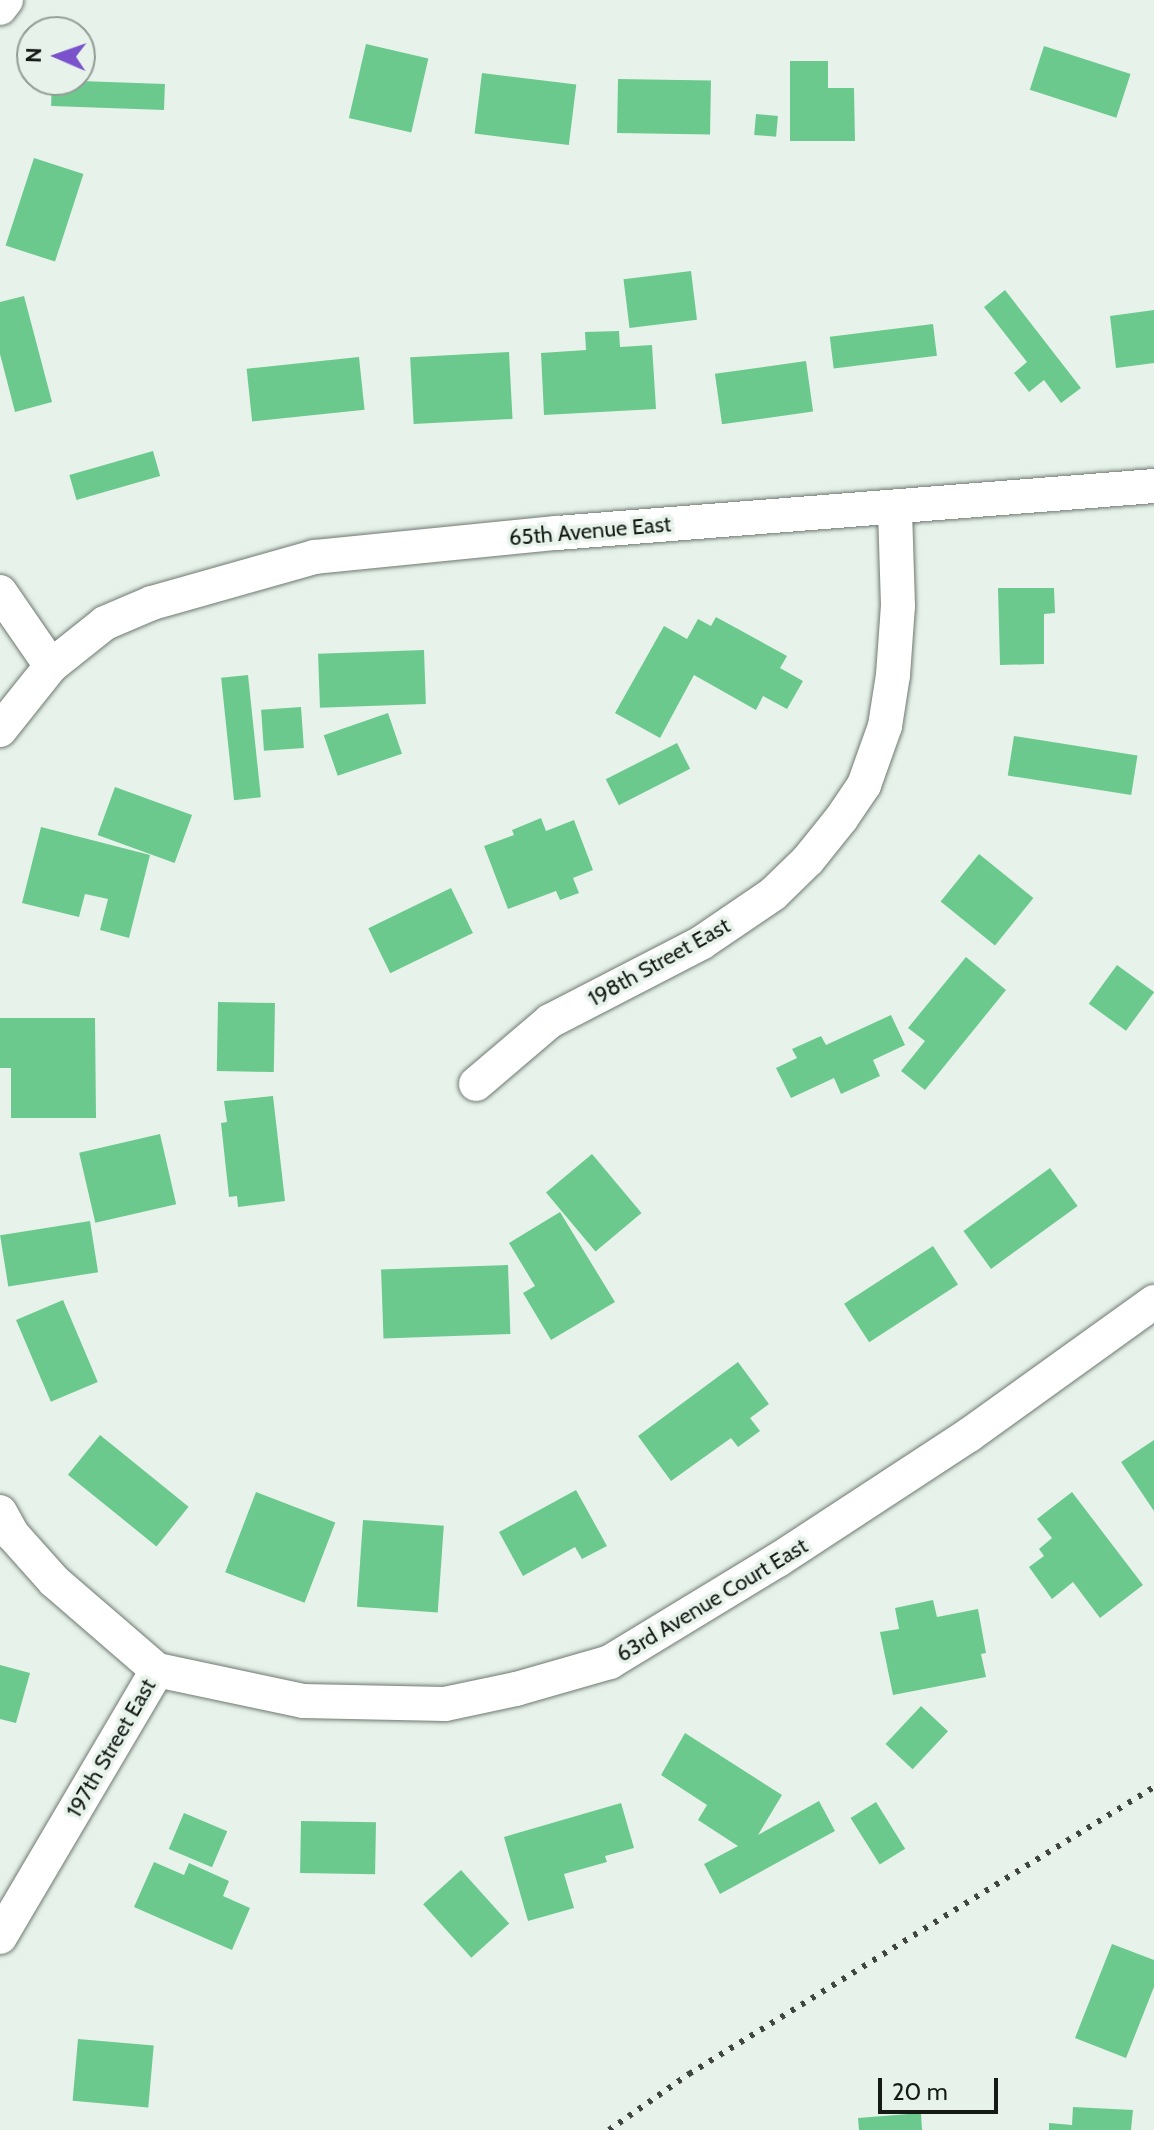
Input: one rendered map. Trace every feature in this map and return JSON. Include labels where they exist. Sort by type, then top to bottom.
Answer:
[{"type":"street","points":[[0,8],[6,0]]},
{"type":"street","name":"65th Avenue East","points":[[51,666],[105,623],[152,603],[315,557],[557,533],[1154,486]]},
{"type":"street","name":"198th Street East","points":[[476,1084],[550,1021],[701,943],[773,894],[808,860],[841,819],[864,785],[885,726],[893,675],[898,606],[895,508]]},
{"type":"street","points":[[0,592],[51,666],[0,730]]},
{"type":"street","name":"63rd Avenue Court East","points":[[157,1670],[303,1701],[445,1704],[516,1689],[610,1662],[778,1560],[957,1444],[1154,1302]]},
{"type":"street","name":"197th Street East","points":[[0,1512],[13,1535],[54,1581],[157,1670],[0,1937]]},
{"type":"building","points":[[366,44],[428,58],[411,132],[349,118]]},
{"type":"building","points":[[1044,46],[1131,74],[1116,118],[1030,90]]},
{"type":"building","points":[[790,61],[828,61],[828,88],[854,88],[855,141],[790,141]]},
{"type":"building","points":[[482,73],[576,85],[569,145],[475,134]]},
{"type":"building","points":[[618,79],[711,81],[710,135],[617,133]]},
{"type":"building","points":[[96,82],[165,84],[164,110],[51,106],[51,96],[96,96]]},
{"type":"building","points":[[756,114],[778,116],[776,137],[754,135]]},
{"type":"building","points":[[34,158],[83,174],[55,262],[6,245]]},
{"type":"building","points":[[691,271],[697,320],[629,328],[624,279]]},
{"type":"building","points":[[1005,290],[1081,388],[1061,403],[1044,380],[1029,392],[1014,373],[1027,362],[984,307]]},
{"type":"building","points":[[24,296],[52,402],[15,412],[0,354],[0,302]]},
{"type":"building","points":[[1154,310],[1154,363],[1116,368],[1110,316]]},
{"type":"building","points":[[933,324],[937,356],[834,368],[830,337]]},
{"type":"building","points":[[619,331],[620,347],[652,345],[656,409],[544,415],[541,353],[586,350],[585,332]]},
{"type":"building","points":[[509,352],[513,419],[414,424],[410,357]]},
{"type":"building","points":[[359,357],[365,410],[252,422],[247,369]]},
{"type":"building","points":[[806,361],[813,412],[722,424],[715,374]]},
{"type":"building","points":[[153,451],[160,476],[77,500],[69,475]]},
{"type":"building","points":[[998,588],[1054,588],[1055,613],[1044,614],[1044,664],[1000,665]]},
{"type":"building","points":[[716,617],[787,656],[780,668],[803,681],[787,709],[763,696],[756,710],[694,675],[660,738],[615,713],[664,626],[687,639],[698,619],[711,626]]},
{"type":"building","points":[[424,650],[426,704],[320,708],[318,654]]},
{"type":"building","points":[[248,675],[261,797],[234,800],[221,678]]},
{"type":"building","points":[[301,707],[304,748],[264,751],[261,710]]},
{"type":"building","points":[[388,713],[402,754],[338,776],[324,735]]},
{"type":"building","points":[[1014,736],[1137,756],[1131,795],[1008,776]]},
{"type":"building","points":[[677,743],[690,769],[619,805],[606,779]]},
{"type":"building","points":[[115,787],[192,815],[175,863],[98,835]]},
{"type":"building","points":[[541,818],[546,831],[574,820],[593,870],[573,878],[579,893],[560,900],[556,891],[508,909],[484,846],[514,835],[512,830]]},
{"type":"building","points":[[41,827],[150,855],[129,938],[100,930],[108,899],[85,894],[79,917],[22,903]]},
{"type":"building","points":[[979,854],[1033,898],[995,945],[941,901]]},
{"type":"building","points":[[451,888],[473,933],[390,973],[368,928]]},
{"type":"building","points":[[966,957],[1006,990],[925,1090],[901,1071],[925,1041],[908,1028]]},
{"type":"building","points":[[1117,965],[1154,992],[1126,1031],[1089,1004]]},
{"type":"building","points":[[218,1002],[275,1003],[274,1072],[217,1071]]},
{"type":"building","points":[[891,1015],[905,1045],[873,1060],[880,1076],[841,1094],[834,1078],[791,1098],[776,1068],[797,1058],[792,1049],[821,1036],[826,1045]]},
{"type":"building","points":[[0,1018],[95,1018],[96,1118],[11,1118],[11,1068],[0,1068]]},
{"type":"building","points":[[273,1096],[285,1201],[238,1207],[237,1196],[229,1197],[221,1123],[227,1122],[224,1101]]},
{"type":"building","points":[[160,1134],[176,1204],[95,1223],[79,1153]]},
{"type":"building","points":[[592,1154],[641,1213],[596,1252],[546,1193]]},
{"type":"building","points":[[1050,1168],[1078,1206],[991,1269],[963,1231]]},
{"type":"building","points":[[560,1212],[615,1302],[551,1340],[523,1293],[535,1286],[509,1243]]},
{"type":"building","points":[[90,1221],[98,1272],[8,1287],[0,1235]]},
{"type":"building","points":[[933,1246],[958,1285],[869,1342],[844,1304]]},
{"type":"building","points":[[508,1265],[510,1334],[383,1338],[381,1269]]},
{"type":"building","points":[[63,1300],[98,1382],[51,1402],[16,1320]]},
{"type":"building","points":[[738,1362],[769,1404],[750,1418],[760,1431],[738,1447],[731,1438],[671,1481],[638,1436]]},
{"type":"building","points":[[100,1435],[189,1507],[156,1546],[68,1475]]},
{"type":"building","points":[[1154,1440],[1154,1511],[1121,1462]]},
{"type":"building","points":[[576,1490],[607,1546],[582,1559],[575,1547],[523,1576],[499,1532]]},
{"type":"building","points":[[256,1492],[335,1522],[305,1603],[225,1572]]},
{"type":"building","points":[[1072,1492],[1143,1585],[1100,1618],[1073,1582],[1052,1599],[1029,1567],[1044,1556],[1039,1549],[1052,1538],[1037,1519]]},
{"type":"building","points":[[363,1520],[444,1526],[438,1612],[357,1607]]},
{"type":"building","points":[[933,1600],[937,1617],[978,1609],[986,1653],[981,1654],[986,1677],[893,1695],[880,1632],[899,1629],[895,1608]]},
{"type":"building","points":[[0,1665],[30,1673],[16,1723],[0,1719]]},
{"type":"building","points":[[921,1706],[948,1731],[913,1769],[886,1744]]},
{"type":"building","points":[[685,1733],[782,1795],[758,1835],[819,1801],[835,1831],[720,1894],[704,1864],[738,1846],[698,1820],[707,1805],[661,1775]]},
{"type":"building","points":[[876,1802],[905,1849],[880,1865],[851,1818]]},
{"type":"building","points":[[621,1803],[634,1848],[605,1856],[607,1862],[564,1874],[574,1908],[528,1921],[504,1837]]},
{"type":"building","points":[[184,1813],[227,1831],[212,1867],[169,1849]]},
{"type":"building","points":[[301,1821],[376,1822],[375,1874],[300,1873]]},
{"type":"building","points":[[154,1862],[184,1875],[189,1863],[229,1881],[223,1896],[250,1908],[232,1950],[134,1907]]},
{"type":"building","points":[[461,1870],[509,1924],[471,1958],[423,1904]]},
{"type":"building","points":[[1112,1944],[1154,1960],[1154,1987],[1126,2058],[1075,2038]]},
{"type":"building","points":[[78,2039],[154,2046],[148,2107],[73,2101]]},
{"type":"building","points":[[1073,2107],[1133,2110],[1131,2130],[1049,2130],[1049,2123],[1072,2125]]},
{"type":"building","points":[[921,2113],[922,2130],[859,2130],[858,2118]]},
{"type":"railway","points":[[609,2130],[689,2074],[1154,1787]]}]
